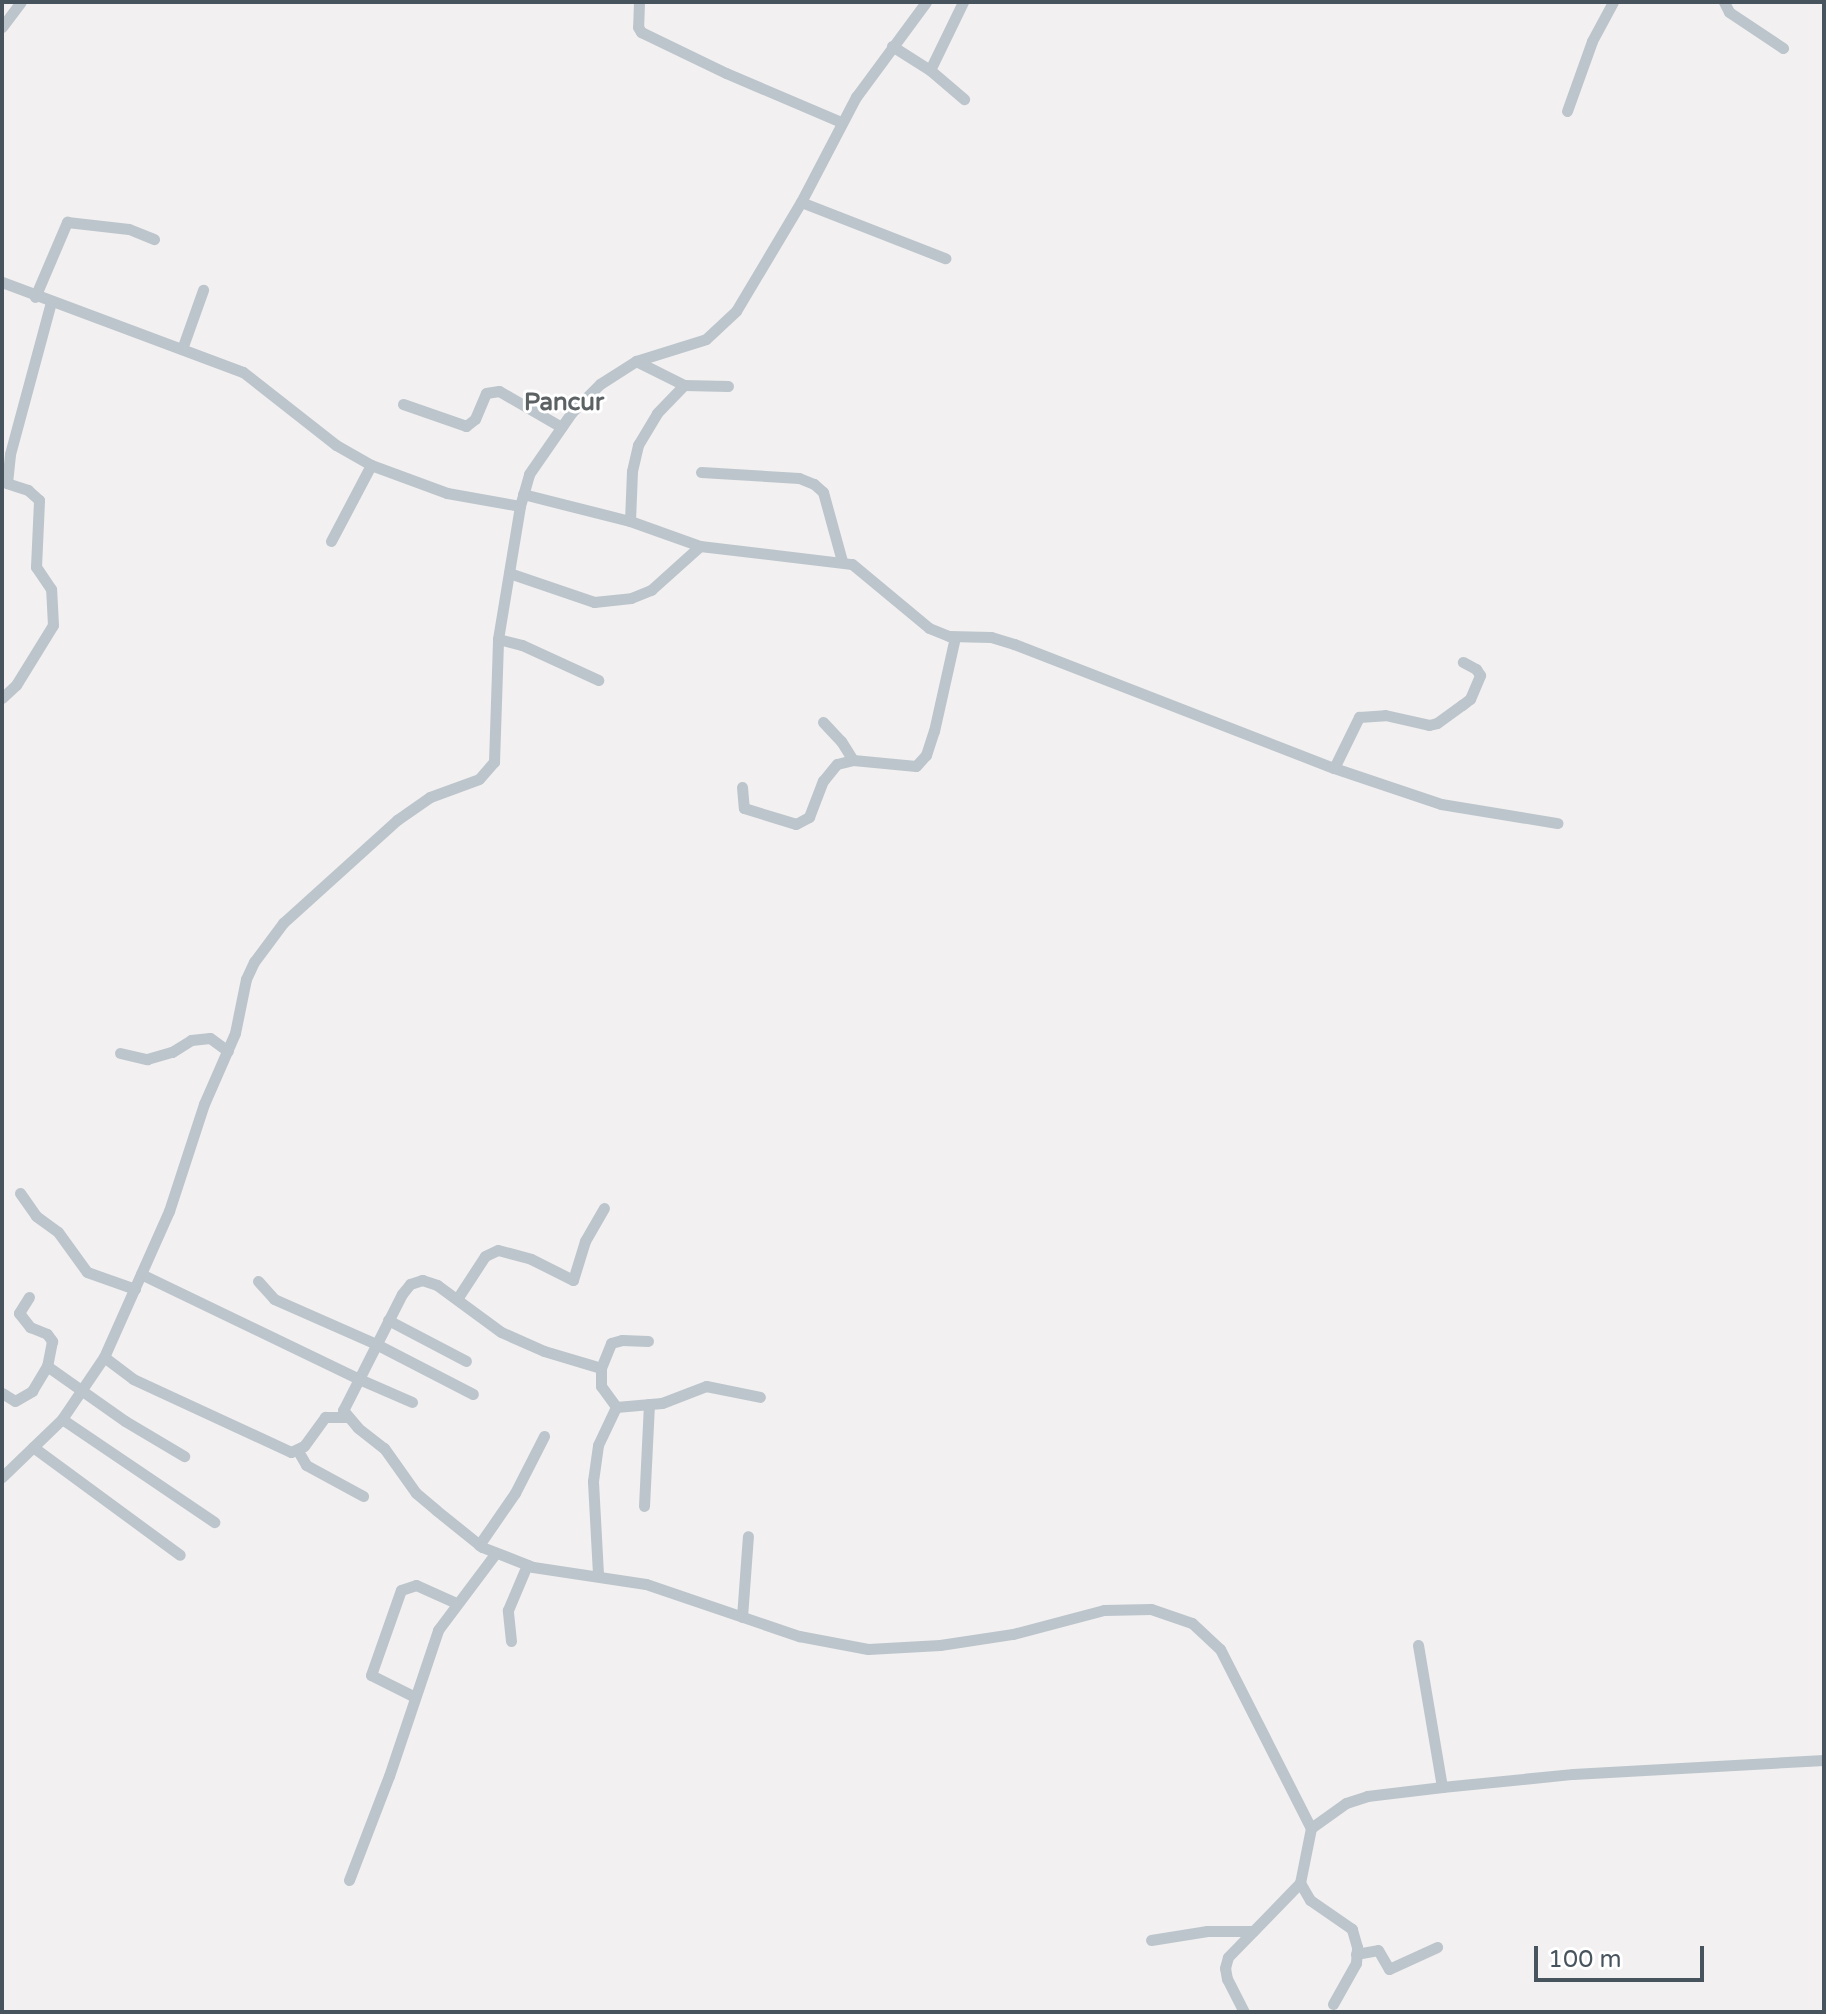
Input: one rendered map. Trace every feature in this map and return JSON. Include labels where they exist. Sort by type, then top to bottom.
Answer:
[{"type":"street","points":[[2,27],[21,2]]},
{"type":"street","points":[[639,2],[638,27],[641,32],[726,73],[841,122]]},
{"type":"street","points":[[2,1477],[62,1419],[104,1357],[135,1289],[228,1051],[240,1017],[248,972],[283,923],[413,807],[430,797],[468,785],[488,771],[497,747],[498,639],[529,474],[561,427],[600,384],[636,361],[706,339],[716,332],[749,292],[801,202],[841,122],[926,2]]},
{"type":"street","points":[[930,70],[963,2]]},
{"type":"street","points":[[1567,111],[1592,41],[1613,2]]},
{"type":"street","points":[[1724,2],[1729,12],[1783,48]]},
{"type":"street","points":[[892,46],[930,70],[964,99]]},
{"type":"street","points":[[801,202],[945,258]]},
{"type":"street","points":[[35,297],[67,222],[117,227],[154,239]]},
{"type":"street","points":[[2,282],[35,297],[243,372],[336,445],[371,465],[447,493],[522,500],[630,521],[700,546],[842,561],[859,569],[929,628],[955,637],[977,636],[1014,644],[1334,768],[1441,804],[1557,823]]},
{"type":"street","points":[[182,349],[203,290]]},
{"type":"street","points":[[2,698],[16,685],[53,625],[51,589],[36,567],[39,500],[28,490],[4,482],[51,302]]},
{"type":"street","points":[[636,361],[684,385],[728,386]]},
{"type":"street","points":[[630,521],[632,471],[638,445],[657,413],[684,385]]},
{"type":"street","points":[[403,404],[466,426],[475,419],[486,393],[499,391],[561,427]]},
{"type":"street","points":[[331,541],[371,465]]},
{"type":"street","points":[[701,472],[799,478],[814,484],[823,492],[842,561]]},
{"type":"street","points":[[509,573],[594,602],[631,598],[651,590],[700,546]]},
{"type":"street","points":[[742,787],[744,808],[796,824],[809,817],[823,781],[837,764],[853,760],[906,767],[922,761],[934,731],[955,637]]},
{"type":"street","points":[[498,639],[522,645],[598,680]]},
{"type":"street","points":[[1334,768],[1359,717],[1385,715],[1429,725],[1470,699],[1480,675],[1463,662]]},
{"type":"street","points":[[823,722],[853,760]]},
{"type":"street","points":[[120,1053],[147,1059],[172,1052],[191,1040],[210,1038],[228,1051]]},
{"type":"street","points":[[20,1193],[36,1216],[58,1232],[87,1272],[135,1289]]},
{"type":"street","points":[[457,1299],[492,1251],[506,1250],[573,1280],[585,1241],[604,1208]]},
{"type":"street","points":[[141,1274],[412,1402]]},
{"type":"street","points":[[601,1368],[511,1337],[437,1285],[422,1280],[410,1284],[344,1405],[347,1417],[384,1448],[416,1493],[479,1545],[527,1565],[646,1584],[799,1636],[868,1649],[901,1648],[1013,1634],[1104,1610],[1151,1609],[1169,1612],[1205,1632],[1220,1649],[1311,1828],[1300,1883],[1228,1957],[1225,1968],[1244,2012]]},
{"type":"street","points":[[258,1281],[274,1299],[376,1344],[473,1394]]},
{"type":"street","points":[[2,1393],[15,1401],[32,1391],[47,1366],[52,1341],[47,1334],[30,1327],[19,1313],[29,1297]]},
{"type":"street","points":[[388,1320],[466,1361]]},
{"type":"street","points":[[616,1407],[601,1386],[601,1368],[611,1343],[648,1341]]},
{"type":"street","points":[[104,1357],[133,1379],[217,1421],[291,1452],[298,1451],[325,1417],[347,1417]]},
{"type":"street","points":[[47,1366],[84,1389],[125,1421],[184,1456]]},
{"type":"street","points":[[616,1407],[672,1400],[706,1386],[760,1397]]},
{"type":"street","points":[[644,1506],[649,1404]]},
{"type":"street","points":[[598,1574],[593,1481],[598,1445],[616,1407]]},
{"type":"street","points":[[62,1419],[214,1522]]},
{"type":"street","points":[[479,1545],[515,1493],[544,1436]]},
{"type":"street","points":[[33,1447],[180,1555]]},
{"type":"street","points":[[298,1451],[306,1465],[363,1496]]},
{"type":"street","points":[[742,1617],[748,1536]]},
{"type":"street","points":[[349,1880],[389,1776],[438,1630],[495,1554]]},
{"type":"street","points":[[511,1641],[508,1610],[527,1565]]},
{"type":"street","points":[[415,1697],[371,1675],[401,1590],[416,1585],[456,1603]]},
{"type":"street","points":[[1418,1645],[1442,1787]]},
{"type":"street","points":[[1311,1828],[1346,1803],[1367,1796],[1642,1769],[1824,1760]]},
{"type":"street","points":[[1300,1883],[1310,1900],[1352,1929],[1356,1954],[1347,1982],[1333,2004]]},
{"type":"street","points":[[1151,1940],[1207,1931],[1253,1931]]},
{"type":"street","points":[[1356,1954],[1378,1950],[1389,1969],[1437,1947]]},
{"type":"district","name":"Pancur","points":[[564,403]]}]
